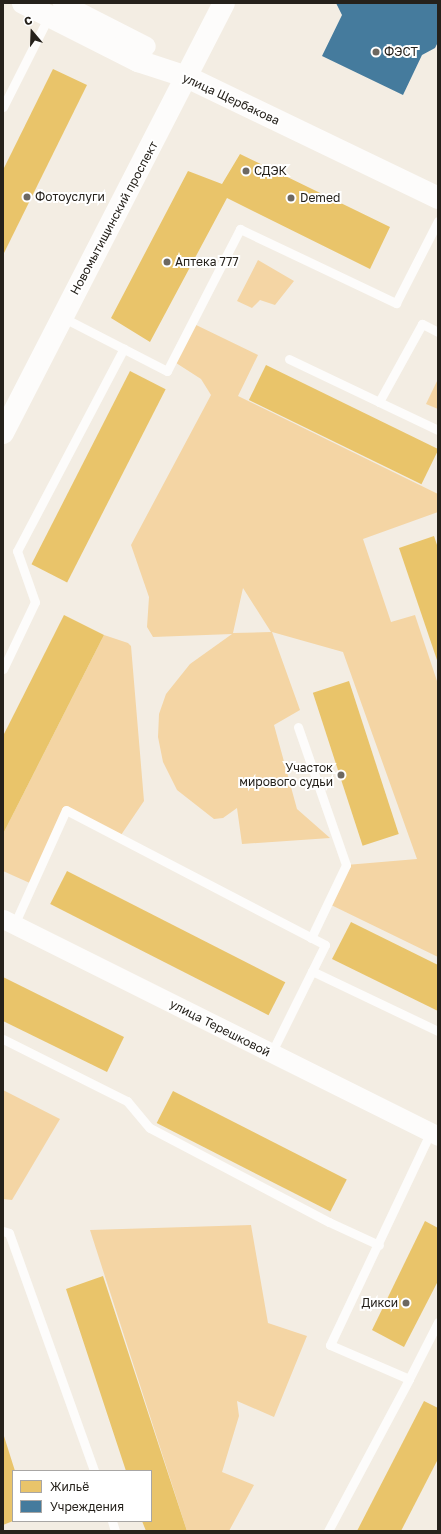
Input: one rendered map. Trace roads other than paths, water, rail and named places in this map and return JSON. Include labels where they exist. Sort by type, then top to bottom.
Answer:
[{"type":"main road","name":"улица Щербакова","points":[[23,3],[56,10],[138,61],[187,77],[438,198]]},
{"type":"main road","name":"Новомытищинский проспект","points":[[3,432],[13,406],[62,317],[224,3]]},
{"type":"street","name":"улица Щербакова","points":[[56,10],[146,46]]},
{"type":"street","name":"улица Терешковой","points":[[8,922],[434,1134]]},
{"type":"lane","points":[[4,104],[56,10]]},
{"type":"lane","points":[[62,317],[167,371],[240,229],[396,304],[438,221]]},
{"type":"lane","points":[[380,402],[422,324],[438,332]]},
{"type":"lane","points":[[3,669],[35,602],[17,551],[124,348]]},
{"type":"lane","points":[[289,359],[438,430]]},
{"type":"lane","points":[[298,727],[346,865],[310,938]]},
{"type":"lane","points":[[8,922],[66,810],[325,945],[271,1054]]},
{"type":"lane","points":[[312,970],[438,1031]]},
{"type":"lane","points":[[3,1040],[127,1101],[150,1128],[329,1222],[379,1245]]},
{"type":"lane","points":[[409,1379],[330,1344],[434,1134]]},
{"type":"lane","points":[[3,1231],[9,1233],[94,1470]]},
{"type":"lane","points":[[328,1531],[438,1322]]},
{"type":"place","name":"ФЭСТ","points":[[376,52]]},
{"type":"place","name":"СДЭК","points":[[246,171]]},
{"type":"place","name":"Фотоуслуги","points":[[27,197]]},
{"type":"place","name":"Demed","points":[[291,198]]},
{"type":"place","name":"Аптека 777","points":[[167,262]]},
{"type":"place","name":"Участок мирового судьи","points":[[341,775]]},
{"type":"place","name":"Дикси","points":[[406,1303]]}]
